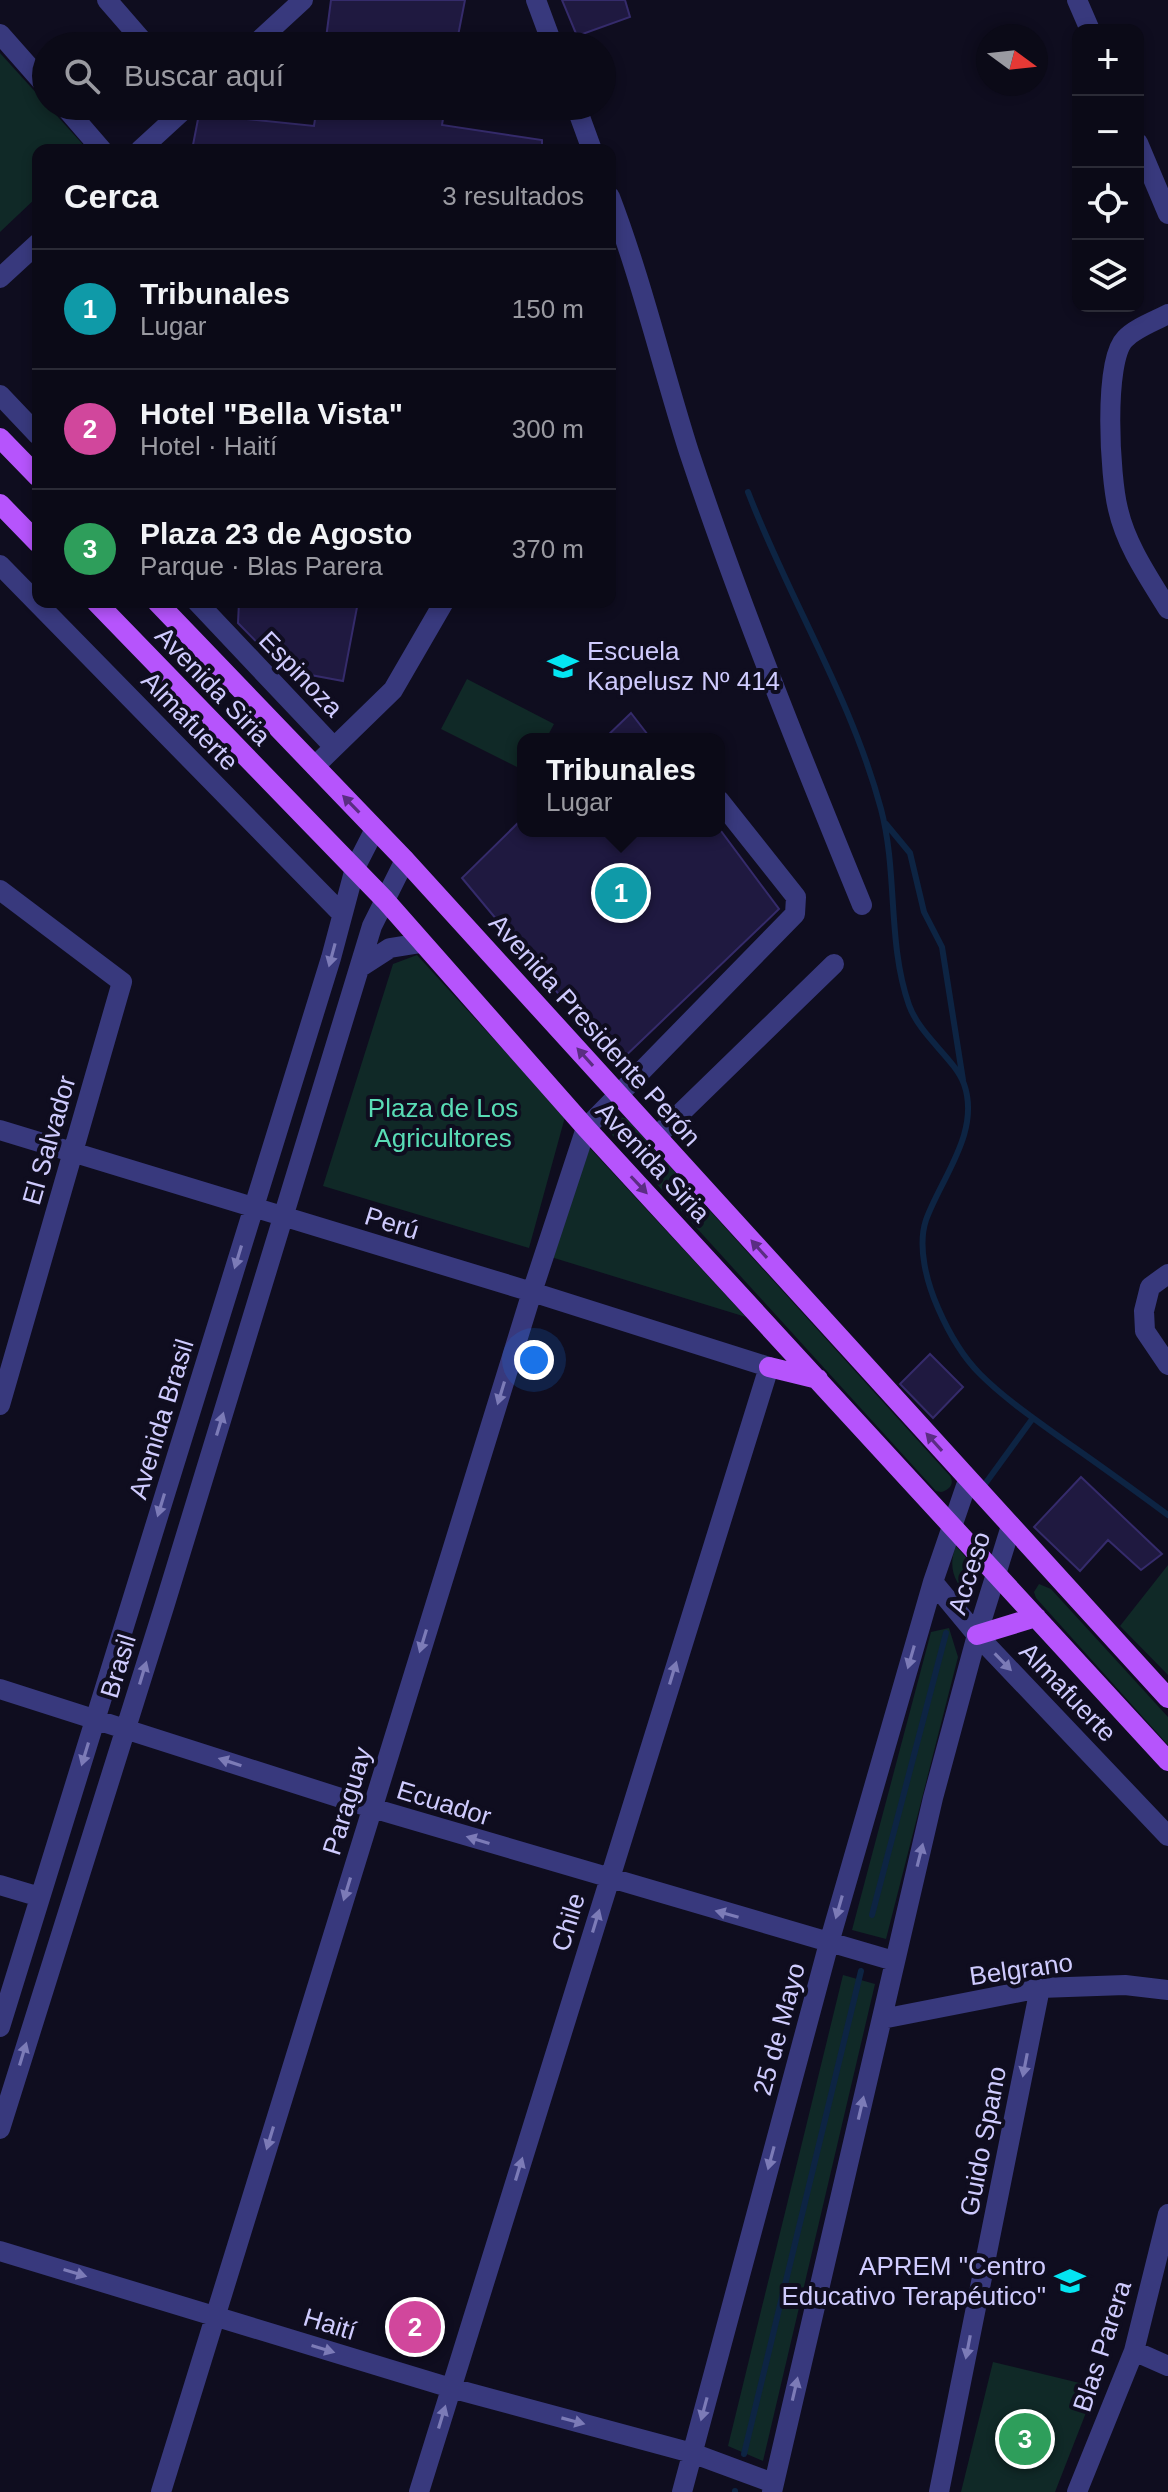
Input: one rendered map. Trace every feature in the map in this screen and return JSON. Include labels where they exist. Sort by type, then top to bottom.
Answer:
[{"type":"main road","points":[[0,438],[32,471]]},
{"type":"main road","points":[[0,504],[32,537]]},
{"type":"main road","name":"Avenida Siria","points":[[102,608],[385,900],[586,1128],[1168,1761]]},
{"type":"main road","name":"Avenida Presidente Perón","points":[[163,608],[405,860],[1011,1526]]},
{"type":"main road","points":[[769,1367],[818,1379]]},
{"type":"main road","points":[[1011,1526],[1168,1698]]},
{"type":"main road","points":[[977,1635],[1036,1617]]},
{"type":"street","points":[[107,0],[135,32]]},
{"type":"street","points":[[268,32],[303,0]]},
{"type":"street","points":[[536,0],[548,32]]},
{"type":"street","points":[[1077,0],[1087,24]]},
{"type":"street","points":[[0,34],[32,70]]},
{"type":"street","points":[[76,120],[97,144]]},
{"type":"street","points":[[147,144],[173,120]]},
{"type":"street","points":[[581,120],[590,144]]},
{"type":"street","points":[[1144,157],[1168,214]]},
{"type":"street","points":[[616,212],[634,259],[689,451],[786,719],[862,905]]},
{"type":"street","points":[[0,278],[32,249]]},
{"type":"street","points":[[1168,314],[1124,339],[1113,363],[1111,464],[1118,511],[1132,547],[1168,609]]},
{"type":"street","points":[[0,395],[32,429]]},
{"type":"street","name":"Almafuerte","points":[[0,565],[32,598]]},
{"type":"street","name":"Almafuerte","points":[[42,608],[342,914]]},
{"type":"street","name":"Espinoza","points":[[203,608],[334,747]]},
{"type":"street","points":[[315,766],[393,690],[441,608]]},
{"type":"street","points":[[586,1128],[795,914],[796,897],[725,808]]},
{"type":"street","name":"Avenida Brasil","points":[[0,2027],[331,958],[355,868],[375,829]]},
{"type":"street","points":[[283,1217],[372,926],[405,860]]},
{"type":"street","name":"El Salvador","points":[[0,890],[122,982],[0,1405]]},
{"type":"street","points":[[359,968],[390,948],[421,943]]},
{"type":"street","points":[[657,1136],[834,964]]},
{"type":"street","name":"Paraguay","points":[[161,2492],[532,1292],[586,1128]]},
{"type":"street","name":"Perú","points":[[0,1130],[769,1367]]},
{"type":"street","name":"Brasil","points":[[0,2129],[283,1217]]},
{"type":"street","points":[[1168,1274],[1150,1287],[1144,1311],[1145,1331],[1168,1365]]},
{"type":"street","name":"Chile","points":[[419,2492],[769,1367]]},
{"type":"street","name":"Acceso","points":[[933,1582],[968,1480]]},
{"type":"street","name":"Acceso","points":[[977,1635],[1011,1526]]},
{"type":"street","name":"Almafuerte","points":[[933,1582],[977,1635],[1168,1836]]},
{"type":"street","name":"25 de Mayo","points":[[682,2492],[839,1946],[933,1582]]},
{"type":"street","points":[[772,2487],[882,2019],[885,1958],[977,1635]]},
{"type":"street","name":"Ecuador","points":[[0,1689],[372,1808],[885,1958]]},
{"type":"street","points":[[0,1885],[40,1897]]},
{"type":"street","name":"Belgrano","points":[[882,2019],[1040,1988],[1125,1985],[1168,1990]]},
{"type":"street","name":"Guido Spano","points":[[939,2492],[1040,1988]]},
{"type":"street","name":"Blas Parera","points":[[1077,2492],[1134,2351],[1168,2214]]},
{"type":"street","name":"Haití","points":[[0,2251],[451,2388],[692,2453],[753,2474],[772,2487]]},
{"type":"street","points":[[1134,2351],[1168,2366]]},
{"type":"green space","points":[[0,53],[32,88],[32,120],[61,120],[82,144],[32,144],[32,202],[0,232]]},
{"type":"green space","points":[[467,679],[554,724],[549,733],[517,733],[517,767],[441,729]]},
{"type":"green space","name":"Plaza de Los Agricultores","points":[[417,955],[565,1117],[529,1248],[323,1186],[393,964]]},
{"type":"green space","points":[[618,1116],[627,1119],[950,1476],[952,1482],[949,1488],[936,1491],[612,1135],[609,1125]]},
{"type":"green space","points":[[588,1146],[746,1317],[551,1257]]},
{"type":"green space","points":[[956,1546],[976,1569],[971,1599],[954,1575],[952,1561]]},
{"type":"green space","points":[[1168,1565],[1168,1675],[1120,1626]]},
{"type":"green space","points":[[1039,1584],[1051,1589],[1168,1717],[1168,1745],[1036,1598],[1034,1592]]},
{"type":"green space","points":[[949,1628],[958,1657],[886,1939],[852,1930],[931,1632]]},
{"type":"green space","points":[[843,1975],[875,1984],[763,2461],[728,2446]]},
{"type":"green space","points":[[993,2362],[1096,2387],[1055,2492],[961,2492]]},
{"type":"building","points":[[331,0],[465,0],[459,32],[327,32]]},
{"type":"building","points":[[562,0],[625,0],[630,17],[588,32],[575,32]]},
{"type":"building","points":[[198,120],[256,120],[314,126],[315,120],[443,120],[442,125],[542,140],[542,144],[193,144]]},
{"type":"building","points":[[239,608],[357,608],[343,681],[284,670],[238,623]]},
{"type":"building","points":[[631,713],[646,733],[610,733]]},
{"type":"building","points":[[517,824],[517,837],[725,836],[779,909],[617,1064],[462,878]]},
{"type":"building","points":[[930,1354],[963,1387],[933,1418],[900,1384]]},
{"type":"building","points":[[1081,1477],[1162,1554],[1141,1570],[1108,1540],[1080,1571],[1034,1527]]},
{"type":"waterway","points":[[748,492],[837,688],[881,809],[898,957],[909,1005],[921,1027],[953,1065],[964,1084],[968,1102],[963,1137],[923,1231],[924,1265],[938,1308],[961,1351],[990,1383],[1010,1401],[1168,1515]]},
{"type":"waterway","points":[[886,824],[910,853],[924,912],[942,947],[963,1080]]},
{"type":"waterway","points":[[985,1484],[1033,1418]]},
{"type":"waterway","points":[[872,1915],[946,1633]]},
{"type":"waterway","points":[[744,2454],[861,1971]]},
{"type":"place","name":"Escuela Kapelusz Nº 414","points":[[563,666]]},
{"type":"place","name":"Tribunales","points":[[621,893]]},
{"type":"place","name":"APREM \"Centro Educativo Terapéutico\"","points":[[1070,2281]]},
{"type":"place","name":"Hotel \"Bella Vista\"","points":[[415,2327]]},
{"type":"place","name":"Plaza 23 de Agosto","points":[[1025,2439]]}]
